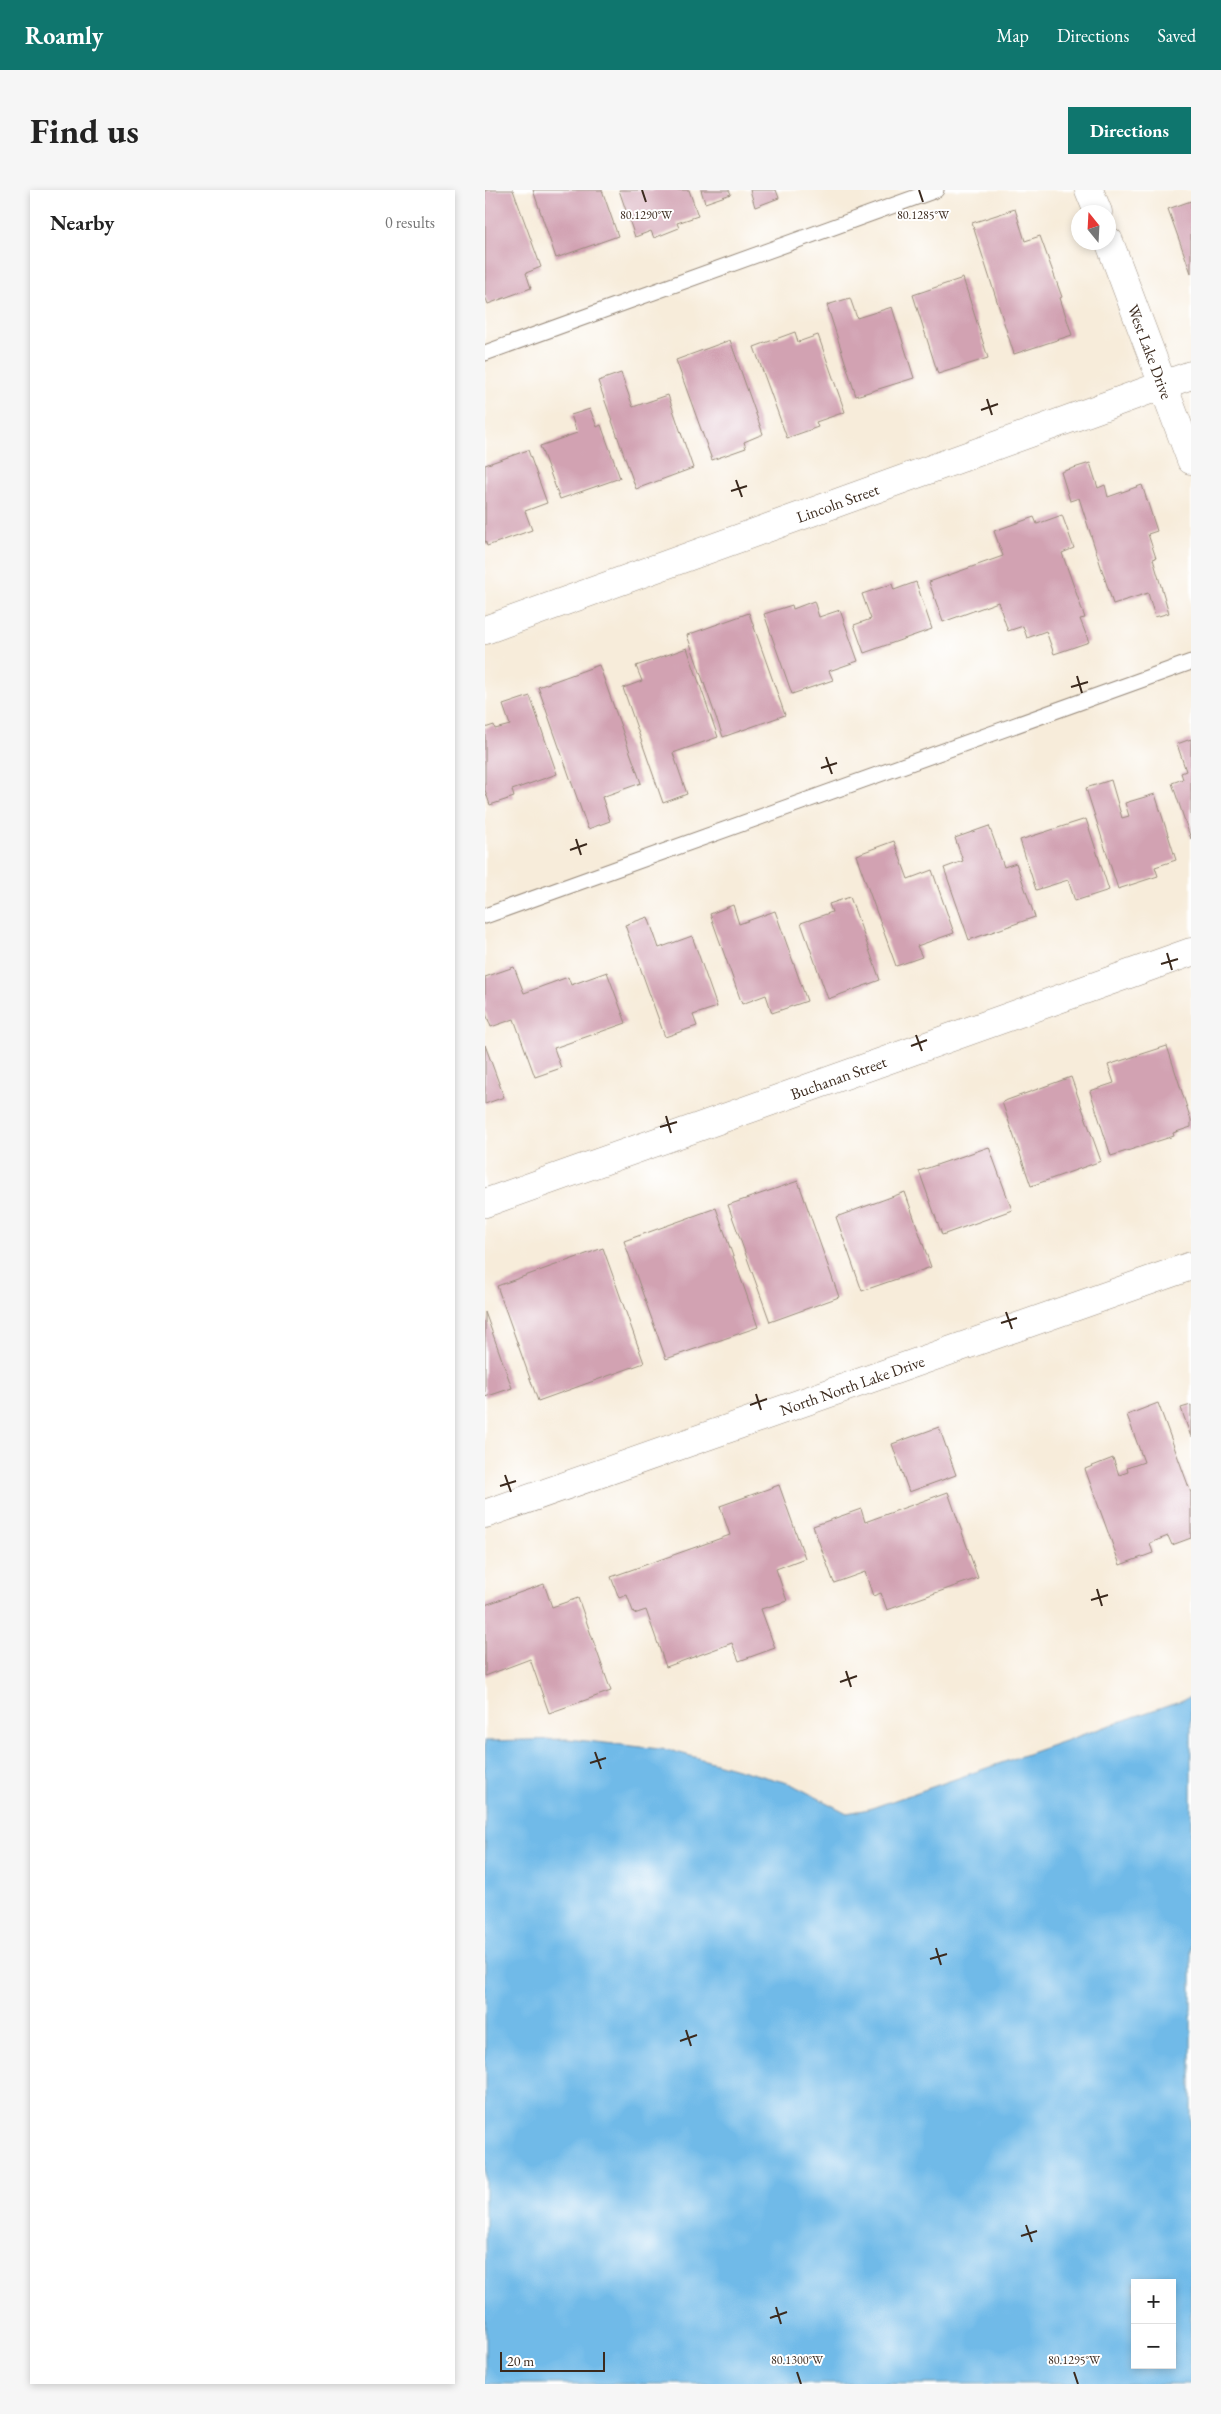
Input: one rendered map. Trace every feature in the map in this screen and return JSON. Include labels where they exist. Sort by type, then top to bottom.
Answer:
[{"type":"street","points":[[1089,190],[1095,205]]},
{"type":"street","name":"West Lake Drive","points":[[1112,250],[1191,460]]},
{"type":"street","name":"Lincoln Street","points":[[485,630],[1191,375]]},
{"type":"street","name":"Buchanan Street","points":[[485,1203],[1191,952]]},
{"type":"street","name":"North North Lake Drive","points":[[485,1514],[1191,1266]]},
{"type":"lane","points":[[485,353],[936,190]]},
{"type":"lane","points":[[485,916],[1191,662]]},
{"type":"water","points":[[1191,1697],[1191,2384],[485,2384],[485,1741],[568,1739],[669,1750],[791,1784],[847,1813],[869,1809]]},
{"type":"building","points":[[485,190],[513,190],[541,267],[526,273],[531,288],[488,304],[485,296]]},
{"type":"building","points":[[533,190],[602,190],[618,236],[556,258]]},
{"type":"building","points":[[619,190],[689,190],[698,216],[677,223],[679,228],[654,238],[651,231],[635,237]]},
{"type":"building","points":[[701,190],[729,190],[731,194],[705,203]]},
{"type":"building","points":[[750,190],[776,190],[779,198],[755,207]]},
{"type":"building","points":[[1191,201],[1191,273],[1168,209]]},
{"type":"building","points":[[1015,209],[1025,241],[1040,236],[1062,297],[1060,298],[1072,335],[1014,354],[972,223]]},
{"type":"building","points":[[963,278],[988,358],[938,374],[913,295]]},
{"type":"building","points":[[850,298],[857,318],[892,307],[914,378],[856,396],[827,305]]},
{"type":"building","points":[[795,332],[798,342],[818,335],[845,412],[816,422],[818,427],[787,438],[754,347]]},
{"type":"building","points":[[730,340],[763,434],[744,442],[746,448],[712,460],[676,360]]},
{"type":"building","points":[[621,373],[633,407],[668,395],[693,468],[636,489],[598,381]]},
{"type":"building","points":[[590,409],[597,427],[601,425],[620,478],[560,499],[540,446],[577,433],[571,415]]},
{"type":"building","points":[[528,450],[547,503],[525,511],[532,530],[487,546],[485,540],[485,465]]},
{"type":"building","points":[[1090,463],[1098,488],[1105,485],[1108,497],[1142,485],[1157,531],[1148,534],[1156,558],[1153,559],[1169,613],[1155,617],[1148,593],[1113,604],[1079,498],[1070,501],[1061,472]]},
{"type":"building","points":[[1062,515],[1074,548],[1062,553],[1085,618],[1080,619],[1089,642],[1054,654],[1046,631],[1027,638],[1023,626],[1008,631],[998,602],[943,622],[929,582],[1003,556],[994,531],[1034,517],[1037,524]]},
{"type":"building","points":[[916,582],[932,629],[864,653],[854,625],[871,619],[862,594],[892,584],[894,590]]},
{"type":"building","points":[[814,601],[819,617],[840,610],[858,661],[829,671],[833,680],[792,694],[764,614],[792,605],[793,609]]},
{"type":"building","points":[[749,613],[785,715],[723,737],[687,635]]},
{"type":"building","points":[[687,648],[718,737],[673,753],[687,794],[663,803],[623,688],[642,681],[636,666]]},
{"type":"building","points":[[599,665],[641,783],[602,797],[610,821],[588,829],[538,687]]},
{"type":"building","points":[[530,696],[557,774],[512,790],[514,797],[490,805],[485,790],[485,728],[494,725],[495,729],[510,725],[503,705]]},
{"type":"building","points":[[1191,739],[1191,839],[1172,783],[1183,779],[1181,773],[1186,771],[1177,744]]},
{"type":"building","points":[[1111,780],[1122,818],[1129,816],[1125,803],[1155,794],[1176,860],[1155,867],[1158,876],[1118,889],[1086,788]]},
{"type":"building","points":[[1086,819],[1109,890],[1075,901],[1068,880],[1036,890],[1020,840]]},
{"type":"building","points":[[989,826],[1004,867],[1016,863],[1035,917],[969,940],[944,868],[963,861],[955,838]]},
{"type":"building","points":[[894,841],[908,879],[932,870],[954,933],[917,946],[922,957],[896,966],[856,855]]},
{"type":"building","points":[[850,897],[880,980],[828,999],[801,923],[832,912],[829,904]]},
{"type":"building","points":[[733,905],[739,924],[775,911],[807,1001],[772,1013],[766,995],[742,1004],[710,914]]},
{"type":"building","points":[[648,917],[659,948],[692,936],[717,1007],[693,1015],[697,1026],[665,1037],[625,925]]},
{"type":"building","points":[[514,967],[524,993],[568,977],[571,985],[607,972],[626,1023],[554,1048],[561,1068],[535,1077],[514,1019],[491,1027],[485,1011],[485,977]]},
{"type":"building","points":[[485,1045],[504,1097],[485,1104]]},
{"type":"building","points":[[1167,1046],[1191,1120],[1191,1127],[1173,1133],[1174,1136],[1111,1156],[1090,1091],[1114,1083],[1108,1065]]},
{"type":"building","points":[[1071,1077],[1101,1161],[1031,1186],[1002,1102]]},
{"type":"building","points":[[989,1147],[1012,1210],[942,1235],[919,1171]]},
{"type":"building","points":[[798,1181],[839,1297],[770,1322],[728,1205]]},
{"type":"building","points":[[905,1192],[931,1267],[862,1291],[836,1217]]},
{"type":"building","points":[[716,1208],[758,1327],[666,1359],[624,1241]]},
{"type":"building","points":[[603,1248],[644,1363],[538,1401],[497,1286]]},
{"type":"building","points":[[485,1312],[512,1388],[485,1397]]},
{"type":"building","points":[[1158,1403],[1191,1493],[1191,1538],[1172,1545],[1168,1536],[1150,1543],[1153,1553],[1120,1565],[1085,1469],[1113,1458],[1119,1475],[1128,1472],[1127,1468],[1144,1462],[1127,1415]]},
{"type":"building","points":[[1191,1405],[1191,1437],[1181,1408]]},
{"type":"building","points":[[939,1427],[956,1475],[909,1492],[892,1444]]},
{"type":"building","points":[[779,1485],[805,1558],[776,1569],[787,1601],[761,1609],[775,1648],[739,1661],[732,1643],[666,1667],[646,1610],[634,1614],[627,1595],[619,1598],[611,1577],[730,1535],[720,1506]]},
{"type":"building","points":[[948,1492],[978,1578],[887,1610],[881,1593],[873,1596],[865,1572],[834,1583],[813,1526],[861,1509],[865,1522]]},
{"type":"building","points":[[544,1584],[552,1607],[578,1598],[611,1691],[549,1713],[530,1659],[485,1676],[485,1605]]}]
